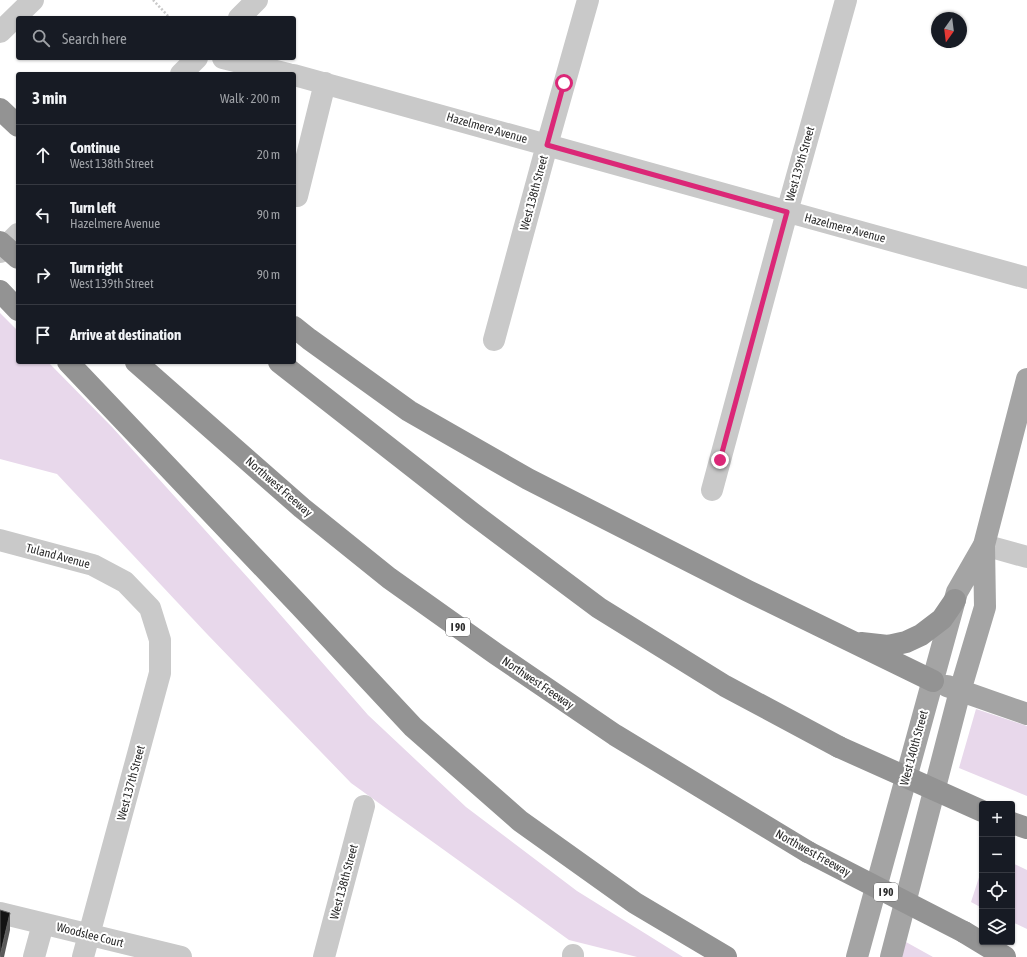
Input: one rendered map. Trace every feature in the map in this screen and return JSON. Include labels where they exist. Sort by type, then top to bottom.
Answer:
[{"type":"highway","points":[[0,109],[16,124]]},
{"type":"highway","points":[[0,242],[16,256]]},
{"type":"highway","points":[[0,291],[16,308]]},
{"type":"highway","points":[[296,329],[409,411],[521,475],[849,641],[933,681]]},
{"type":"highway","points":[[70,364],[306,612],[413,727],[520,821],[635,903],[726,957]]},
{"type":"highway","name":"Northwest Freeway","points":[[138,364],[302,508],[389,578],[496,654],[615,735],[808,852],[973,936],[1005,957]]},
{"type":"highway","points":[[282,364],[472,513],[599,608],[725,686],[839,747],[979,810]]},
{"type":"highway","points":[[849,641],[888,646],[906,642],[921,635],[942,619],[955,600]]},
{"type":"highway","points":[[1015,824],[1027,828]]},
{"type":"highway","points":[[993,945],[1020,957]]},
{"type":"main road","name":"West 140th Street","points":[[857,957],[957,592],[984,545],[1027,379]]},
{"type":"main road","name":"West 140th Street","points":[[891,957],[960,691],[985,607],[984,545]]},
{"type":"main road","points":[[933,681],[1027,714]]},
{"type":"street","points":[[16,16],[33,0]]},
{"type":"street","points":[[241,16],[257,0]]},
{"type":"street","name":"West 138th Street","points":[[494,340],[588,0]]},
{"type":"street","name":"West 139th Street","points":[[712,490],[846,0]]},
{"type":"street","points":[[0,32],[16,16]]},
{"type":"street","points":[[184,72],[195,60]]},
{"type":"street","points":[[231,60],[280,72]]},
{"type":"street","name":"Hazelmere Avenue","points":[[296,76],[1027,278]]},
{"type":"street","points":[[297,196],[325,83]]},
{"type":"street","points":[[0,252],[16,236]]},
{"type":"street","name":"Tuland Avenue","points":[[0,540],[93,565],[125,582],[150,608]]},
{"type":"street","points":[[984,545],[1027,557]]},
{"type":"street","name":"West 137th Street","points":[[83,957],[160,673],[160,640],[150,608]]},
{"type":"street","name":"West 138th Street","points":[[324,957],[364,806]]},
{"type":"street","name":"Woodslee Court","points":[[0,913],[181,957]]},
{"type":"street","points":[[34,957],[43,924]]},
{"type":"path","points":[[153,0],[168,16]]},
{"type":"shaded area","points":[[0,313],[16,329],[16,364],[50,364],[112,427],[250,580],[368,715],[466,807],[577,891],[683,957],[637,957],[569,940],[351,783],[207,634],[57,474],[0,459]]},
{"type":"shaded area","points":[[976,709],[1027,726],[1027,796],[959,768]]},
{"type":"shaded area","points":[[1015,864],[1027,870],[1027,929],[1015,923]]},
{"type":"shaded area","points":[[979,877],[979,906],[971,902]]},
{"type":"shaded area","points":[[906,942],[933,957],[901,957]]},
{"type":"building","points":[[0,910],[10,913],[0,956]]},
{"type":"route","points":[[564,83],[547,145],[787,212],[720,460]]}]
